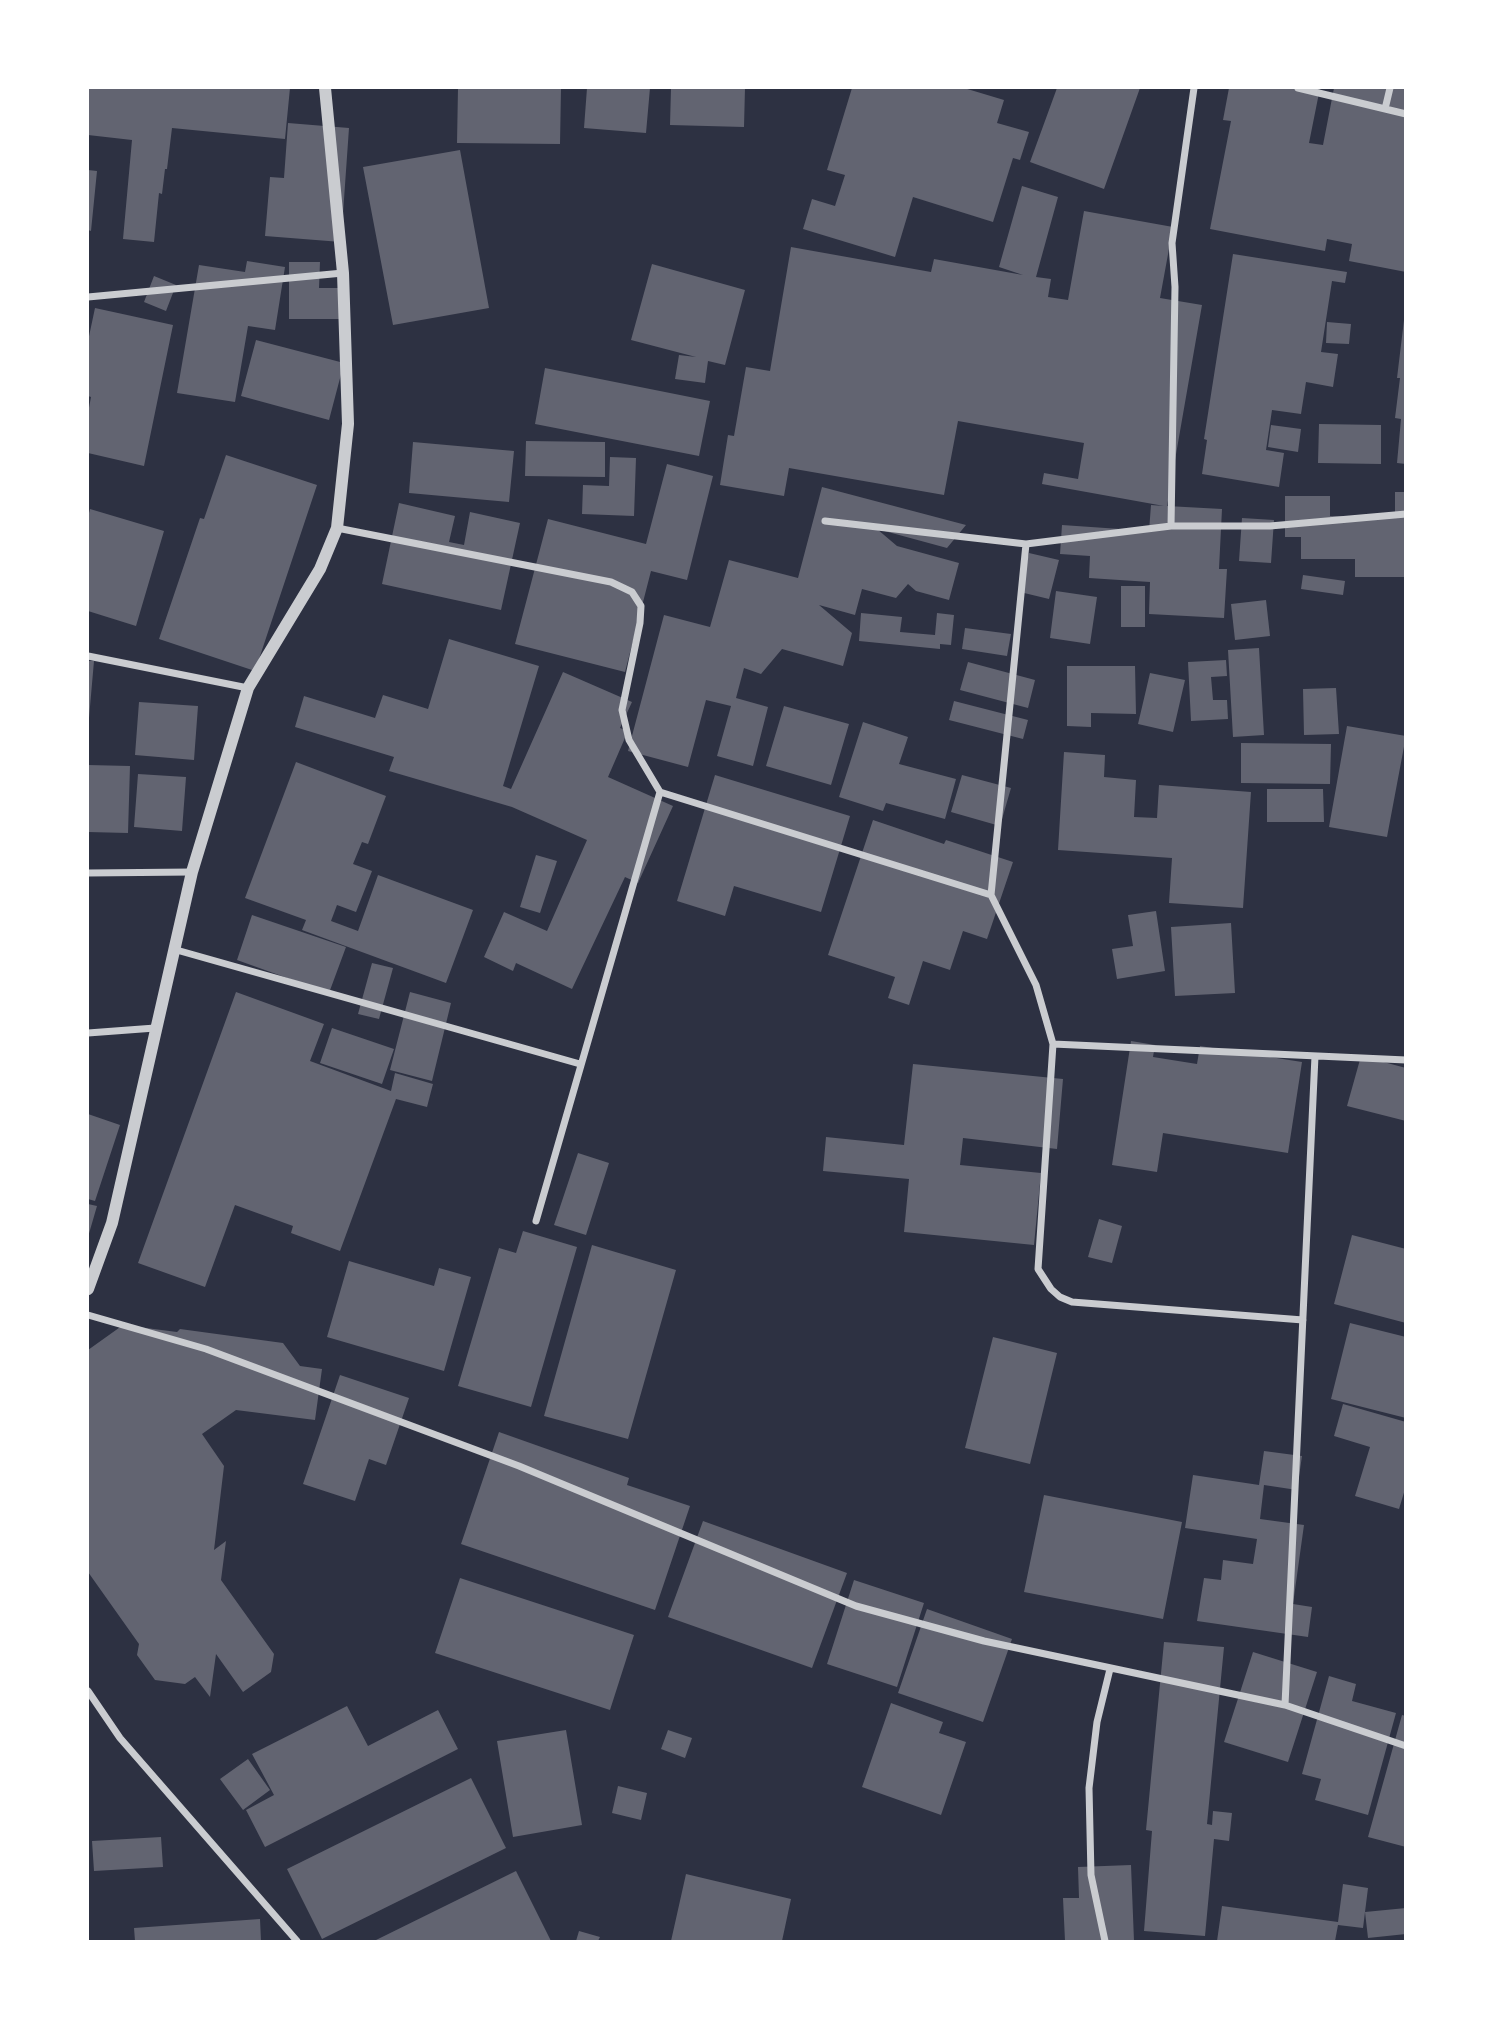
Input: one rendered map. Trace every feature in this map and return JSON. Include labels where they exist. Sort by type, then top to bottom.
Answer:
[{"type":"street","points":[[88,1289],[112,1223],[192,872],[248,688],[320,569],[337,528],[348,424],[343,273],[325,88]]},
{"type":"street","points":[[1171,526],[1175,287],[1172,243],[1194,88]]},
{"type":"street","points":[[1298,88],[1405,114]]},
{"type":"street","points":[[1385,109],[1390,88]]},
{"type":"street","points":[[88,297],[343,273]]},
{"type":"street","points":[[825,521],[1026,544],[1171,526],[1270,526],[1405,514]]},
{"type":"street","points":[[337,528],[611,582],[632,592],[641,606],[622,710],[629,740],[660,792],[991,895]]},
{"type":"street","points":[[1026,544],[991,895],[1036,985],[1053,1044],[1038,1269],[1051,1289],[1072,1302],[1303,1320]]},
{"type":"street","points":[[88,656],[248,688]]},
{"type":"street","points":[[536,1221],[660,792]]},
{"type":"street","points":[[88,873],[192,872]]},
{"type":"street","points":[[173,949],[580,1064]]},
{"type":"street","points":[[88,1033],[155,1028]]},
{"type":"street","points":[[1053,1044],[1405,1060]]},
{"type":"street","points":[[1285,1705],[1315,1056]]},
{"type":"street","points":[[88,1315],[205,1349],[519,1466],[856,1606],[984,1641],[1285,1705],[1405,1746]]},
{"type":"street","points":[[1105,1941],[1091,1875],[1089,1788],[1097,1722],[1110,1669]]},
{"type":"street","points":[[88,1691],[120,1738],[297,1941]]},
{"type":"building","points":[[88,88],[290,88],[285,139],[172,128],[162,194],[159,193],[154,242],[123,239],[132,140],[88,135]]},
{"type":"building","points":[[458,88],[561,88],[560,144],[457,143]]},
{"type":"building","points":[[587,88],[650,88],[646,133],[584,128]]},
{"type":"building","points":[[671,88],[745,88],[744,127],[670,125]]},
{"type":"building","points":[[852,88],[964,88],[1004,100],[997,123],[1029,132],[1020,160],[1013,158],[993,222],[913,197],[895,257],[803,229],[812,199],[835,206],[845,175],[827,170]]},
{"type":"building","points":[[1057,88],[1140,88],[1104,189],[1030,162]]},
{"type":"building","points":[[1229,88],[1320,88],[1309,143],[1323,145],[1334,88],[1406,88],[1406,272],[1349,261],[1352,244],[1327,239],[1325,251],[1210,229],[1231,121],[1223,120]]},
{"type":"building","points":[[288,123],[349,128],[341,242],[265,236],[270,177],[284,178]]},
{"type":"building","points":[[460,150],[489,308],[393,325],[363,167]]},
{"type":"building","points":[[88,170],[97,171],[91,231],[88,230]]},
{"type":"building","points":[[1022,186],[1058,197],[1036,277],[1051,279],[1048,297],[1068,300],[1084,211],[1173,227],[1160,298],[1202,305],[1167,506],[1222,509],[1219,569],[1227,569],[1224,618],[1149,614],[1150,582],[1089,578],[1090,556],[1060,554],[1062,525],[1149,531],[1151,505],[1164,506],[1042,484],[1044,473],[1078,479],[1084,443],[958,421],[944,495],[789,468],[784,496],[720,485],[728,435],[734,436],[746,367],[770,371],[791,247],[931,272],[934,259],[1023,275],[999,267]]},
{"type":"building","points":[[1233,254],[1347,272],[1345,283],[1332,281],[1321,352],[1338,354],[1333,387],[1306,382],[1301,414],[1272,410],[1266,450],[1284,453],[1279,487],[1202,474],[1207,440],[1204,439]]},
{"type":"building","points":[[247,261],[285,267],[275,330],[248,326],[235,402],[177,393],[199,265],[245,272]]},
{"type":"building","points":[[289,262],[320,262],[319,288],[344,288],[344,319],[289,319]]},
{"type":"building","points":[[652,264],[745,290],[725,365],[708,361],[705,383],[675,379],[679,355],[696,357],[631,340]]},
{"type":"building","points":[[154,276],[176,285],[166,311],[144,302]]},
{"type":"building","points":[[95,308],[173,325],[144,466],[88,453],[88,413],[91,397],[88,396],[88,341]]},
{"type":"building","points":[[1404,320],[1406,464],[1397,463],[1401,419],[1395,418]]},
{"type":"building","points":[[1327,322],[1351,324],[1349,344],[1326,343]]},
{"type":"building","points":[[256,340],[344,363],[329,420],[241,396]]},
{"type":"building","points":[[545,368],[710,401],[699,456],[535,424]]},
{"type":"building","points":[[1319,424],[1381,425],[1381,464],[1318,463]]},
{"type":"building","points":[[1271,425],[1301,429],[1298,452],[1268,447]]},
{"type":"building","points":[[526,441],[605,442],[605,477],[525,476]]},
{"type":"building","points":[[413,442],[514,451],[509,502],[409,493]]},
{"type":"building","points":[[226,455],[317,485],[255,671],[159,639],[200,518],[204,519]]},
{"type":"building","points":[[610,457],[636,458],[634,516],[582,514],[583,485],[609,486]]},
{"type":"building","points":[[667,464],[713,476],[687,580],[651,571],[625,672],[515,644],[548,519],[646,544]]},
{"type":"building","points":[[822,487],[966,525],[947,548],[877,529],[897,546],[959,563],[949,600],[916,591],[908,584],[896,598],[862,589],[855,615],[819,605],[852,633],[843,666],[782,649],[761,674],[744,668],[736,698],[768,707],[753,766],[717,756],[731,706],[706,700],[688,767],[628,751],[664,615],[710,627],[729,560],[798,578]]},
{"type":"building","points":[[1395,492],[1406,492],[1406,577],[1355,577],[1355,559],[1301,559],[1301,537],[1285,537],[1285,496],[1330,496],[1330,516],[1395,516]]},
{"type":"building","points":[[399,503],[455,516],[449,542],[464,545],[470,512],[520,523],[501,610],[382,584]]},
{"type":"building","points":[[90,509],[164,531],[136,626],[88,611]]},
{"type":"building","points":[[1242,518],[1274,520],[1271,563],[1239,561]]},
{"type":"building","points":[[1029,553],[1059,560],[1049,599],[1020,592]]},
{"type":"building","points":[[1303,575],[1345,581],[1343,595],[1301,589]]},
{"type":"building","points":[[1121,586],[1145,586],[1145,627],[1121,627]]},
{"type":"building","points":[[1056,591],[1097,597],[1090,644],[1050,638]]},
{"type":"building","points":[[1266,600],[1270,636],[1235,640],[1231,604]]},
{"type":"building","points":[[861,613],[902,617],[900,632],[935,635],[937,613],[954,615],[951,645],[940,644],[940,649],[859,641]]},
{"type":"building","points":[[965,628],[1011,634],[1007,656],[962,649]]},
{"type":"building","points":[[449,639],[539,666],[503,786],[511,789],[563,672],[632,702],[620,728],[628,731],[608,777],[673,806],[638,883],[625,877],[572,989],[516,963],[513,971],[484,957],[504,912],[547,931],[587,840],[512,807],[389,771],[394,757],[295,727],[304,696],[375,718],[383,695],[428,709]]},
{"type":"building","points":[[1259,648],[1264,735],[1233,737],[1228,650]]},
{"type":"building","points":[[1226,660],[1227,676],[1211,677],[1213,700],[1227,700],[1228,719],[1191,721],[1188,662]]},
{"type":"building","points":[[88,661],[94,661],[89,718],[88,718]]},
{"type":"building","points":[[968,662],[1035,680],[1028,708],[960,690]]},
{"type":"building","points":[[1067,666],[1135,666],[1136,714],[1091,713],[1091,727],[1067,726]]},
{"type":"building","points":[[1150,673],[1185,680],[1173,732],[1138,724]]},
{"type":"building","points":[[1336,688],[1339,734],[1304,735],[1303,689]]},
{"type":"building","points":[[954,701],[1028,720],[1023,739],[949,720]]},
{"type":"building","points":[[139,702],[198,706],[194,760],[135,755]]},
{"type":"building","points":[[784,706],[849,724],[831,785],[766,766]]},
{"type":"building","points":[[863,722],[908,737],[899,764],[956,779],[945,819],[886,803],[883,811],[839,797]]},
{"type":"building","points":[[1347,726],[1406,736],[1387,837],[1329,827]]},
{"type":"building","points":[[1241,743],[1331,744],[1330,784],[1241,783]]},
{"type":"building","points":[[1064,752],[1105,755],[1104,777],[1136,780],[1134,817],[1157,818],[1159,785],[1251,792],[1243,908],[1169,903],[1172,858],[1058,850]]},
{"type":"building","points":[[296,762],[386,796],[368,844],[362,842],[353,864],[372,871],[356,912],[337,905],[331,921],[358,931],[378,875],[473,910],[446,983],[302,930],[306,920],[245,898]]},
{"type":"building","points":[[88,765],[130,766],[128,833],[88,832]]},
{"type":"building","points":[[138,774],[186,777],[182,831],[134,827]]},
{"type":"building","points":[[715,775],[850,816],[821,912],[734,886],[725,916],[677,901]]},
{"type":"building","points":[[962,775],[1011,788],[1000,826],[951,812]]},
{"type":"building","points":[[1267,789],[1323,789],[1324,822],[1267,822]]},
{"type":"building","points":[[873,820],[944,844],[946,840],[1013,862],[987,939],[963,931],[950,970],[923,961],[909,1005],[888,998],[895,977],[828,955]]},
{"type":"building","points":[[536,855],[557,861],[540,913],[520,907]]},
{"type":"building","points":[[1156,911],[1165,971],[1117,979],[1112,949],[1133,946],[1128,915]]},
{"type":"building","points":[[252,915],[346,947],[329,993],[237,960]]},
{"type":"building","points":[[1231,923],[1235,993],[1175,996],[1171,927]]},
{"type":"building","points":[[372,963],[393,968],[379,1019],[358,1014]]},
{"type":"building","points":[[236,992],[324,1024],[310,1061],[391,1091],[395,1073],[433,1084],[427,1107],[396,1099],[340,1251],[291,1233],[293,1226],[235,1205],[205,1287],[138,1263]]},
{"type":"building","points":[[410,992],[451,1003],[432,1081],[390,1070]]},
{"type":"building","points":[[332,1028],[394,1049],[382,1084],[320,1063]]},
{"type":"building","points":[[1131,1041],[1155,1045],[1153,1057],[1197,1064],[1200,1046],[1302,1062],[1288,1153],[1163,1133],[1157,1172],[1112,1165]]},
{"type":"building","points":[[1361,1056],[1406,1068],[1406,1121],[1347,1106]]},
{"type":"building","points":[[913,1064],[1063,1079],[1057,1149],[963,1138],[960,1165],[1041,1173],[1034,1245],[904,1232],[909,1179],[823,1171],[826,1137],[904,1145]]},
{"type":"building","points":[[88,1114],[120,1125],[95,1201],[88,1199]]},
{"type":"building","points":[[578,1153],[609,1163],[586,1235],[554,1225]]},
{"type":"building","points":[[88,1204],[97,1206],[88,1237]]},
{"type":"building","points":[[1099,1219],[1122,1226],[1112,1263],[1088,1257]]},
{"type":"building","points":[[523,1231],[577,1247],[531,1407],[458,1386],[499,1248],[516,1253]]},
{"type":"building","points":[[1352,1235],[1406,1249],[1406,1323],[1334,1304]]},
{"type":"building","points":[[592,1245],[676,1270],[628,1439],[544,1416]]},
{"type":"building","points":[[349,1261],[434,1286],[439,1268],[471,1277],[444,1371],[327,1337]]},
{"type":"building","points":[[1350,1323],[1406,1337],[1406,1418],[1331,1399]]},
{"type":"building","points":[[123,1325],[177,1332],[180,1329],[283,1343],[300,1366],[322,1369],[315,1420],[236,1410],[202,1434],[224,1466],[214,1550],[226,1541],[221,1580],[274,1654],[271,1672],[243,1692],[216,1654],[210,1697],[195,1677],[185,1684],[155,1680],[137,1655],[139,1644],[88,1572],[88,1350]]},
{"type":"building","points":[[993,1337],[1057,1353],[1030,1464],[965,1448]]},
{"type":"building","points":[[340,1375],[409,1398],[386,1465],[369,1459],[355,1501],[303,1484]]},
{"type":"building","points":[[1343,1404],[1406,1422],[1406,1486],[1399,1509],[1355,1496],[1370,1447],[1334,1436]]},
{"type":"building","points":[[499,1432],[629,1478],[627,1485],[690,1506],[655,1610],[461,1544]]},
{"type":"building","points":[[1264,1451],[1302,1456],[1297,1490],[1264,1485],[1260,1519],[1304,1525],[1293,1604],[1312,1607],[1308,1637],[1197,1621],[1204,1578],[1221,1580],[1223,1560],[1253,1564],[1257,1539],[1185,1528],[1193,1475],[1259,1485]]},
{"type":"building","points":[[1044,1495],[1182,1522],[1163,1619],[1024,1592]]},
{"type":"building","points":[[703,1521],[847,1573],[812,1668],[668,1617]]},
{"type":"building","points":[[460,1578],[634,1635],[610,1710],[435,1653]]},
{"type":"building","points":[[854,1580],[924,1603],[897,1687],[827,1664]]},
{"type":"building","points":[[927,1609],[1012,1639],[983,1722],[898,1693]]},
{"type":"building","points":[[1164,1642],[1224,1647],[1207,1824],[1212,1825],[1213,1811],[1232,1813],[1229,1841],[1214,1839],[1205,1936],[1144,1931],[1152,1831],[1146,1830]]},
{"type":"building","points":[[1253,1652],[1317,1672],[1288,1762],[1224,1742]]},
{"type":"building","points":[[1329,1676],[1356,1684],[1352,1701],[1396,1713],[1368,1815],[1315,1800],[1321,1779],[1302,1774]]},
{"type":"building","points":[[891,1703],[943,1722],[939,1733],[966,1742],[941,1815],[862,1787]]},
{"type":"building","points":[[347,1706],[368,1746],[438,1710],[458,1749],[265,1847],[246,1810],[274,1795],[252,1754]]},
{"type":"building","points":[[1402,1715],[1406,1716],[1406,1847],[1368,1837]]},
{"type":"building","points":[[566,1730],[582,1825],[513,1837],[497,1741]]},
{"type":"building","points":[[668,1730],[692,1738],[685,1758],[661,1749]]},
{"type":"building","points":[[248,1759],[270,1790],[243,1810],[220,1779]]},
{"type":"building","points":[[471,1778],[506,1848],[322,1939],[287,1869]]},
{"type":"building","points":[[618,1786],[647,1793],[641,1820],[612,1813]]},
{"type":"building","points":[[161,1837],[163,1867],[94,1871],[92,1841]]},
{"type":"building","points":[[1131,1865],[1134,1941],[1065,1941],[1063,1898],[1079,1898],[1078,1867]]},
{"type":"building","points":[[516,1871],[551,1941],[374,1941]]},
{"type":"building","points":[[686,1874],[791,1899],[782,1941],[671,1941]]},
{"type":"building","points":[[1343,1884],[1368,1888],[1363,1928],[1338,1925],[1335,1941],[1217,1941],[1222,1906],[1338,1922]]},
{"type":"building","points":[[1406,1908],[1406,1934],[1368,1938],[1365,1912]]},
{"type":"building","points":[[260,1919],[261,1941],[135,1941],[134,1928]]},
{"type":"building","points":[[579,1931],[600,1937],[598,1941],[576,1941]]}]
